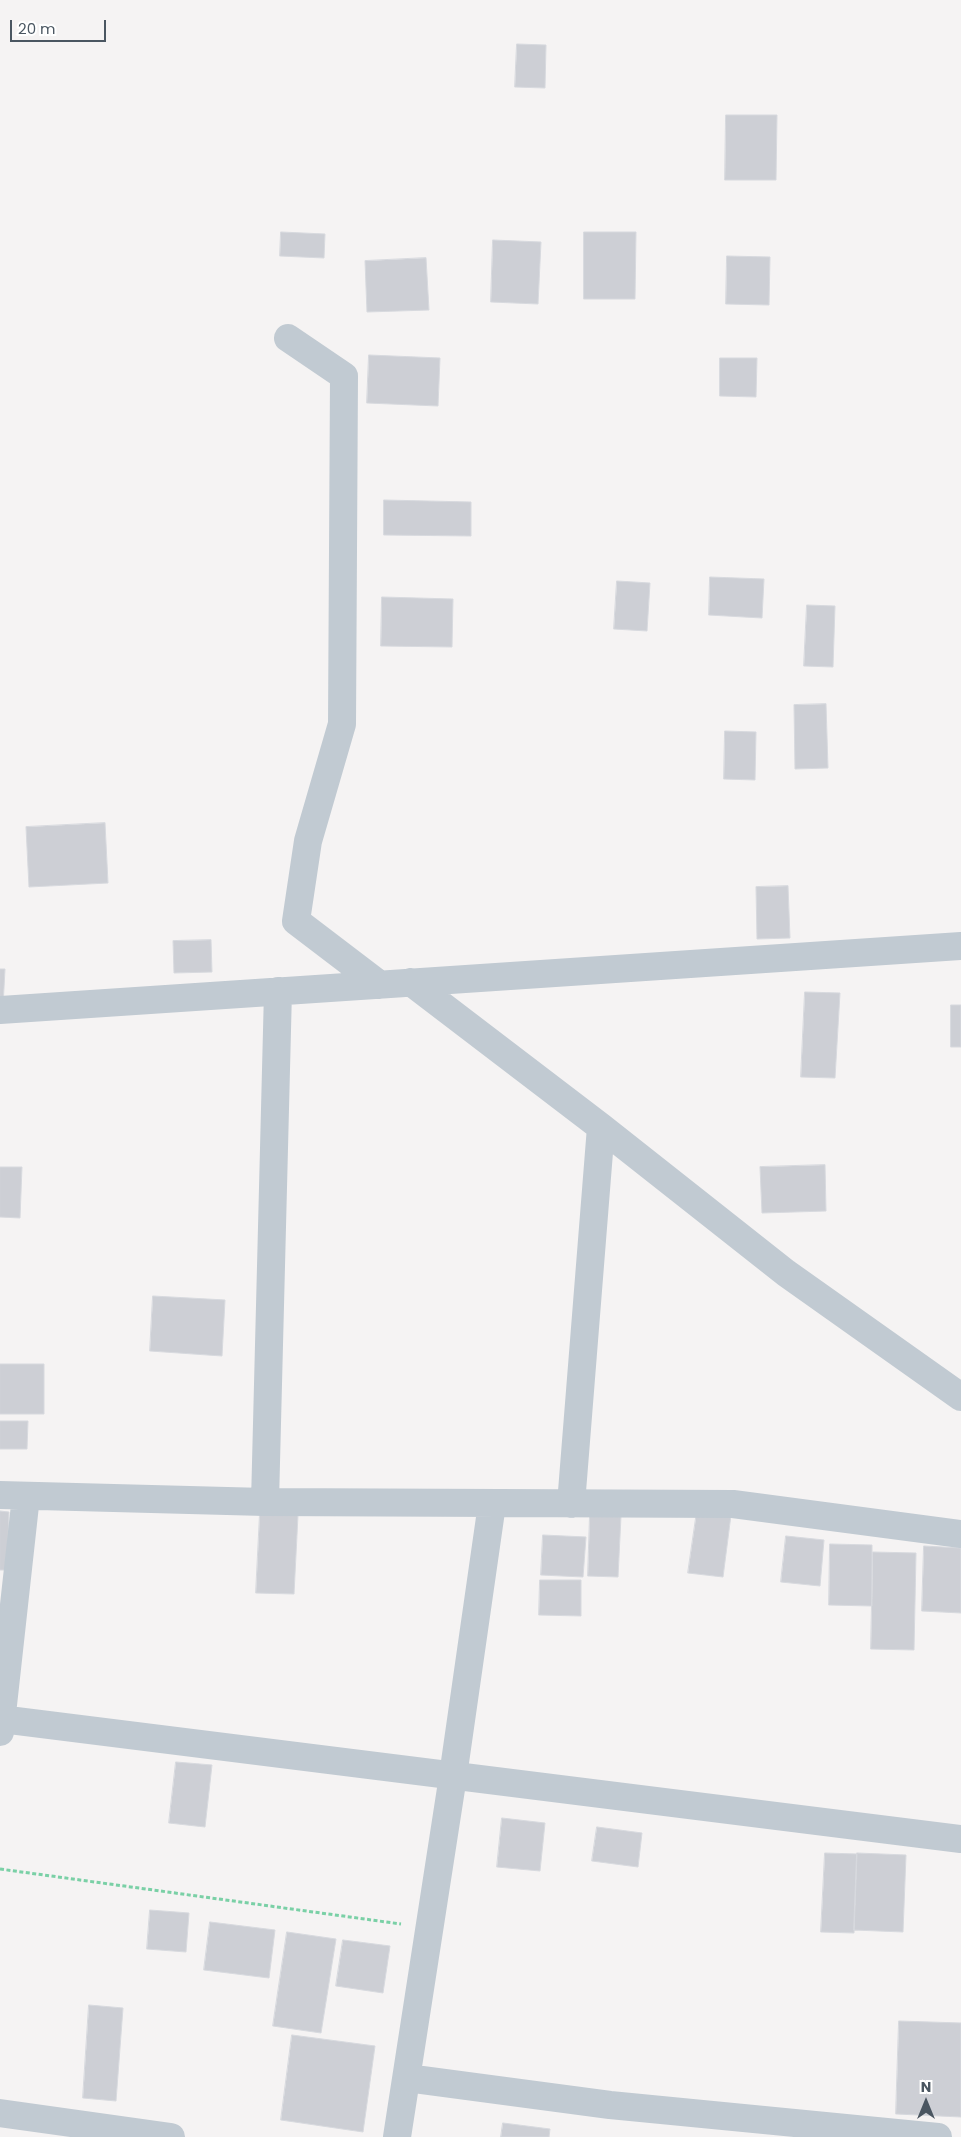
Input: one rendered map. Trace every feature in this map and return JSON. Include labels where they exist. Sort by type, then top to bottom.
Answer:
[{"type":"street","points":[[288,338],[344,376],[342,724],[308,841],[296,920],[380,985]]},
{"type":"street","points":[[0,1010],[961,946]]},
{"type":"street","points":[[411,982],[601,1127],[786,1273],[961,1397]]},
{"type":"street","points":[[265,1502],[278,991]]},
{"type":"street","points":[[571,1504],[601,1127]]},
{"type":"street","points":[[961,1534],[733,1504],[265,1502],[13,1495],[1,1723],[453,1776],[961,1840]]},
{"type":"street","points":[[397,2137],[453,1776],[492,1504]]},
{"type":"street","points":[[407,2078],[610,2105],[938,2137]]},
{"type":"street","points":[[0,2114],[171,2137]]},
{"type":"path","points":[[0,1869],[430,1928]]},
{"type":"building","points":[[517,44],[546,45],[545,88],[515,87]]},
{"type":"building","points":[[726,115],[777,115],[776,180],[725,180]]},
{"type":"building","points":[[281,232],[325,234],[324,258],[280,256]]},
{"type":"building","points":[[584,232],[636,232],[635,299],[584,299]]},
{"type":"building","points":[[493,240],[541,242],[538,304],[491,302]]},
{"type":"building","points":[[727,256],[770,257],[769,305],[726,304]]},
{"type":"building","points":[[426,258],[429,310],[367,312],[365,261]]},
{"type":"building","points":[[369,355],[440,358],[438,406],[367,403]]},
{"type":"building","points":[[720,358],[757,358],[756,397],[720,396]]},
{"type":"building","points":[[384,500],[471,502],[471,536],[384,535]]},
{"type":"building","points":[[710,577],[764,579],[762,618],[709,615]]},
{"type":"building","points":[[617,581],[650,583],[647,631],[614,629]]},
{"type":"building","points":[[382,597],[453,599],[452,647],[381,646]]},
{"type":"building","points":[[807,605],[835,606],[833,667],[804,666]]},
{"type":"building","points":[[826,704],[828,768],[795,769],[794,705]]},
{"type":"building","points":[[725,731],[756,732],[755,780],[724,779]]},
{"type":"building","points":[[105,823],[108,883],[29,887],[26,827]]},
{"type":"building","points":[[788,886],[790,938],[757,939],[756,887]]},
{"type":"building","points":[[211,940],[212,972],[174,973],[173,941]]},
{"type":"building","points":[[0,969],[5,969],[3,1006],[0,1005]]},
{"type":"building","points":[[805,992],[840,993],[835,1078],[801,1077]]},
{"type":"building","points":[[951,1005],[961,1005],[961,1047],[951,1047]]},
{"type":"building","points":[[825,1165],[826,1211],[762,1213],[760,1167]]},
{"type":"building","points":[[0,1167],[22,1167],[20,1218],[0,1217]]},
{"type":"building","points":[[153,1296],[225,1300],[222,1356],[150,1351]]},
{"type":"building","points":[[0,1364],[44,1364],[44,1414],[0,1414]]},
{"type":"building","points":[[0,1421],[28,1421],[27,1449],[0,1449]]},
{"type":"building","points":[[0,1511],[9,1512],[7,1570],[0,1570]]},
{"type":"building","points":[[697,1511],[731,1515],[723,1577],[688,1573]]},
{"type":"building","points":[[260,1513],[298,1515],[294,1594],[256,1593]]},
{"type":"building","points":[[590,1514],[621,1516],[618,1577],[588,1576]]},
{"type":"building","points":[[543,1535],[586,1537],[583,1577],[541,1575]]},
{"type":"building","points":[[786,1536],[824,1540],[820,1586],[781,1582]]},
{"type":"building","points":[[830,1544],[872,1545],[872,1606],[829,1605]]},
{"type":"building","points":[[924,1546],[961,1548],[961,1613],[922,1611]]},
{"type":"building","points":[[873,1552],[916,1553],[914,1650],[871,1649]]},
{"type":"building","points":[[540,1580],[581,1580],[581,1616],[539,1615]]},
{"type":"building","points":[[176,1762],[212,1765],[205,1827],[169,1823]]},
{"type":"building","points":[[502,1818],[545,1823],[540,1871],[497,1867]]},
{"type":"building","points":[[597,1827],[642,1833],[638,1867],[592,1861]]},
{"type":"building","points":[[825,1853],[857,1854],[854,1933],[821,1932]]},
{"type":"building","points":[[857,1853],[906,1855],[903,1932],[854,1930]]},
{"type":"building","points":[[150,1910],[189,1913],[186,1952],[147,1949]]},
{"type":"building","points":[[210,1922],[275,1930],[269,1978],[204,1970]]},
{"type":"building","points":[[287,1932],[336,1939],[321,2033],[273,2026]]},
{"type":"building","points":[[343,1940],[390,1946],[383,1993],[336,1986]]},
{"type":"building","points":[[89,2005],[123,2008],[116,2101],[83,2098]]},
{"type":"building","points":[[899,2021],[961,2023],[961,2117],[896,2114]]},
{"type":"building","points":[[292,2035],[375,2046],[363,2132],[281,2120]]},
{"type":"building","points":[[503,2123],[550,2129],[549,2137],[501,2137]]}]
